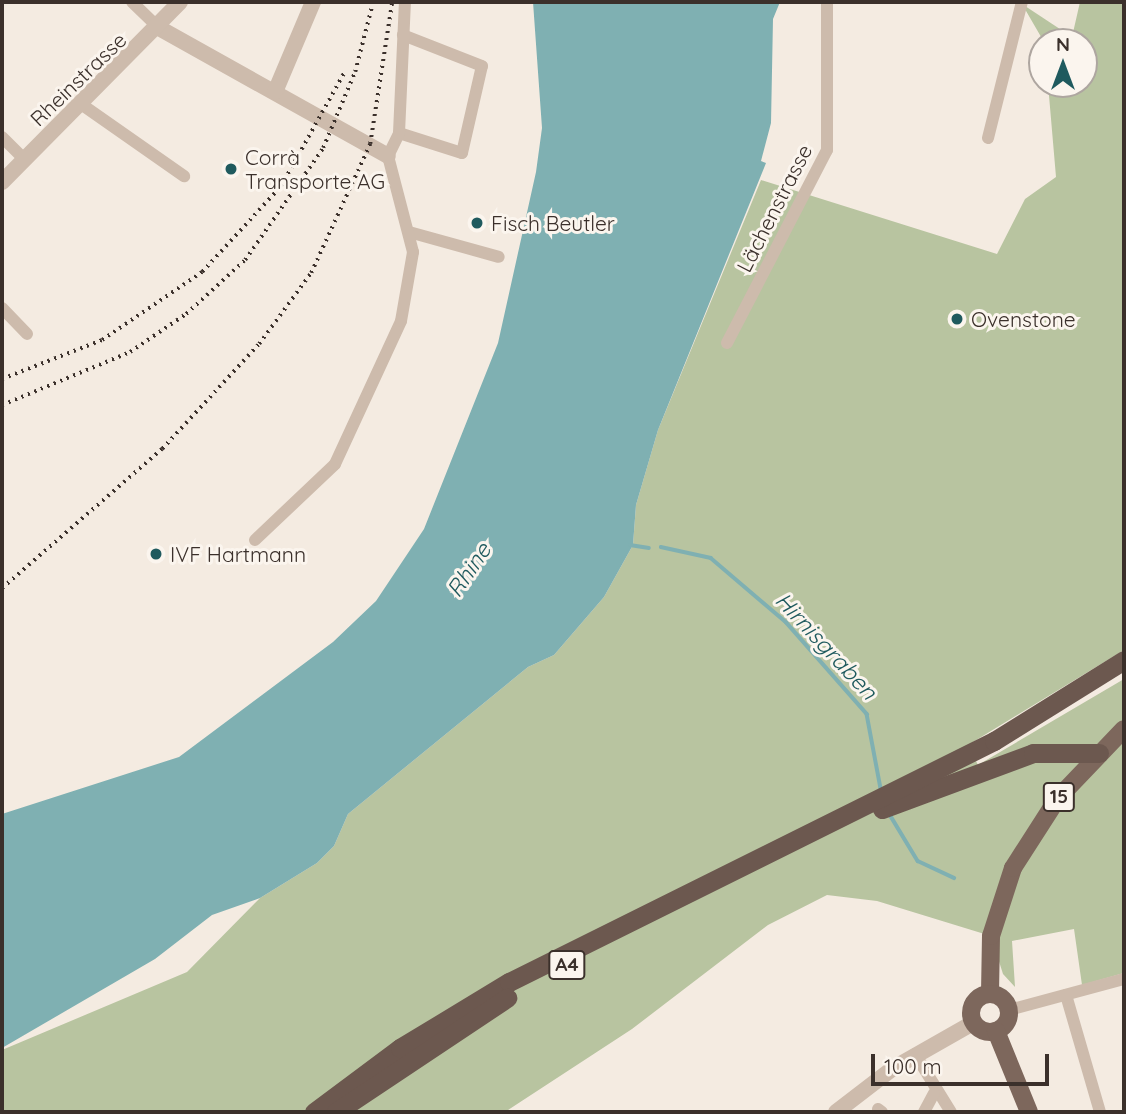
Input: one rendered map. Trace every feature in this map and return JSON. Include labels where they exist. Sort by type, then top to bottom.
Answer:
[{"type":"highway","name":"A4","points":[[848,820],[883,809],[926,785],[1047,712],[1124,660]]},
{"type":"highway","name":"A4","points":[[321,1110],[500,987],[926,785],[1039,728],[1124,673]]},
{"type":"highway","points":[[926,785],[1037,752],[1090,751]]},
{"type":"main road","name":"15","points":[[990,993],[993,929],[1025,846],[1090,751],[1124,729]]},
{"type":"main road","points":[[996,1031],[1009,1010],[990,993],[972,1004],[973,1023],[996,1031],[1030,1112]]},
{"type":"street","points":[[132,2],[159,28],[275,92],[283,102],[388,156]]},
{"type":"street","name":"Rheinstrasse","points":[[2,182],[159,28],[180,2]]},
{"type":"street","points":[[275,92],[313,2]]},
{"type":"street","points":[[255,540],[335,464],[361,418],[401,321],[412,263],[409,232],[388,156],[399,133],[405,2]]},
{"type":"street","name":"Lächenstrasse","points":[[727,343],[827,150],[827,2]]},
{"type":"street","points":[[988,138],[1022,3]]},
{"type":"street","points":[[399,133],[462,153],[482,66],[404,35]]},
{"type":"street","points":[[81,104],[184,176]]},
{"type":"street","points":[[2,137],[25,160]]},
{"type":"street","points":[[409,232],[499,257]]},
{"type":"street","points":[[2,308],[27,334]]},
{"type":"street","points":[[1009,1010],[1124,979]]},
{"type":"street","points":[[1066,995],[1100,1112]]},
{"type":"street","points":[[836,1112],[915,1055],[973,1023]]},
{"type":"street","points":[[915,1055],[934,1093],[950,1112]]},
{"type":"street","points":[[924,1112],[934,1093]]},
{"type":"green space","points":[[1080,2],[1124,2],[1124,650],[968,745],[978,765],[1124,679],[1124,973],[1082,985],[1074,929],[1012,941],[1015,987],[1003,974],[991,936],[877,901],[827,895],[768,925],[632,1029],[505,1112],[2,1112],[2,1050],[187,972],[260,898],[317,863],[334,846],[348,814],[528,667],[554,655],[604,597],[633,545],[636,505],[658,430],[761,180],[997,254],[1025,199],[1056,177],[1049,98],[1098,98],[1098,28],[1074,28]]},
{"type":"green space","points":[[1022,4],[1058,28],[1036,28]]},
{"type":"water","name":"Rhine","points":[[533,2],[780,2],[773,19],[771,123],[761,161],[766,163],[658,430],[636,505],[633,545],[604,597],[554,655],[528,667],[348,814],[334,846],[317,863],[260,898],[212,915],[155,959],[2,1048],[2,814],[179,757],[333,642],[376,601],[424,529],[498,343],[536,172],[542,128]]},
{"type":"waterway","name":"Hirnisgraben","points":[[630,545],[649,548]]},
{"type":"waterway","name":"Hirnisgraben","points":[[661,547],[711,558],[786,622],[867,714],[881,789]]},
{"type":"waterway","name":"Hirnisgraben","points":[[889,813],[918,861],[954,878]]},
{"type":"railway","points":[[2,405],[130,352],[186,314],[245,260],[323,148],[355,72],[373,2]]},
{"type":"railway","points":[[2,588],[162,449],[259,344],[311,273],[370,144],[392,2]]},
{"type":"railway","points":[[2,379],[102,340],[202,272],[281,186],[344,73]]},
{"type":"place","name":"Corrà Transporte AG","points":[[231,169]]},
{"type":"place","name":"Fisch Beutler","points":[[477,223]]},
{"type":"place","name":"Ovenstone","points":[[957,319]]},
{"type":"place","name":"IVF Hartmann","points":[[156,554]]}]
